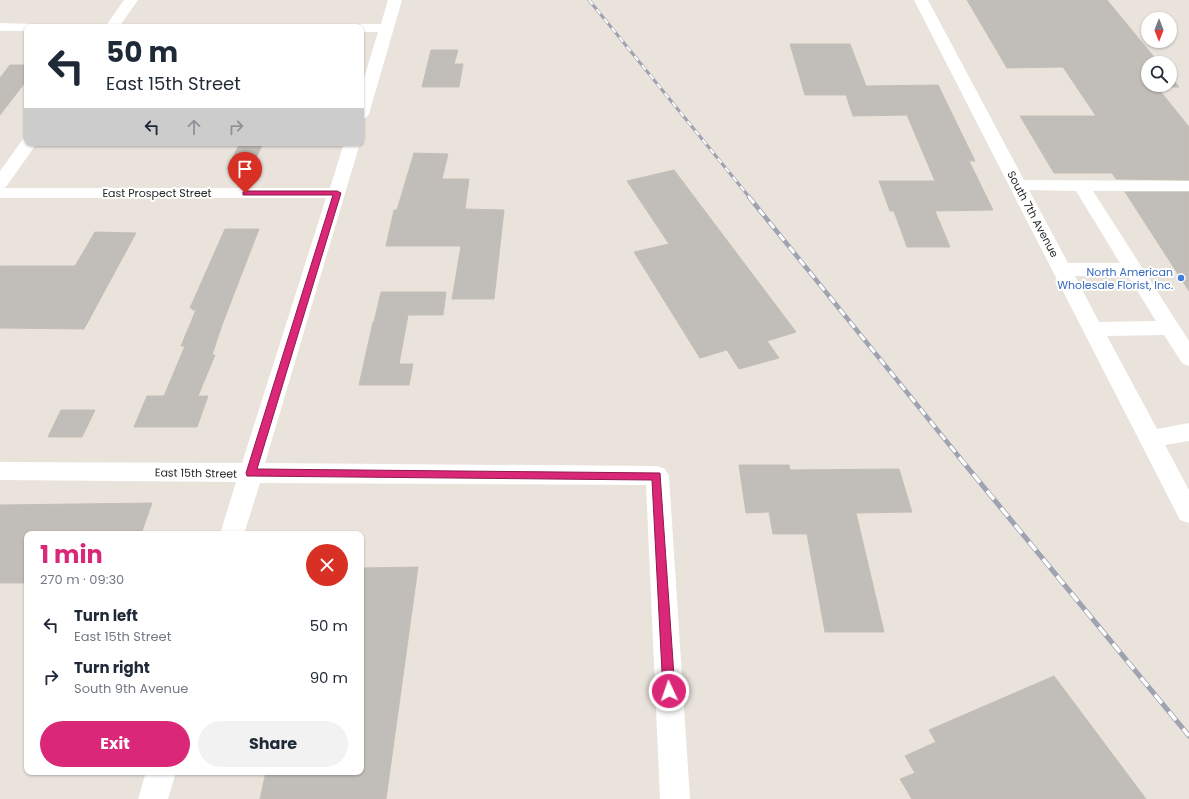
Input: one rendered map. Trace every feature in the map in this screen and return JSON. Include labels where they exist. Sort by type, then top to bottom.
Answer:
[{"type":"street","points":[[114,24],[131,0]]},
{"type":"street","points":[[364,104],[395,0]]},
{"type":"street","name":"South 7th Avenue","points":[[921,0],[1189,513]]},
{"type":"street","points":[[0,27],[24,27]]},
{"type":"street","points":[[364,28],[387,28]]},
{"type":"street","points":[[0,183],[27,146]]},
{"type":"street","points":[[233,531],[351,146]]},
{"type":"street","points":[[1018,185],[1189,186]]},
{"type":"street","points":[[1081,185],[1189,358]]},
{"type":"street","name":"East Prospect Street","points":[[0,193],[337,193]]},
{"type":"street","points":[[1062,268],[1134,270]]},
{"type":"street","points":[[1094,329],[1170,328]]},
{"type":"street","points":[[1150,439],[1189,432]]},
{"type":"street","name":"East 15th Street","points":[[0,471],[657,476],[675,799]]},
{"type":"street","points":[[153,799],[160,775]]},
{"type":"building","points":[[967,0],[1107,0],[1141,41],[1141,48],[1147,48],[1153,56],[1141,56],[1141,92],[1161,92],[1189,127],[1189,180],[1116,179],[1112,173],[1054,173],[1020,116],[1096,116],[1063,67],[1007,68]]},
{"type":"building","points":[[790,44],[850,44],[866,86],[938,85],[975,161],[969,161],[993,210],[935,211],[950,247],[907,247],[894,211],[890,211],[879,181],[935,181],[907,115],[853,116],[846,95],[805,95]]},
{"type":"building","points":[[431,50],[458,50],[454,64],[463,64],[459,87],[422,87]]},
{"type":"building","points":[[10,65],[24,65],[24,84],[0,115],[0,78]]},
{"type":"building","points":[[238,146],[262,146],[251,169],[227,169]]},
{"type":"building","points":[[414,153],[448,154],[442,179],[469,179],[465,209],[504,210],[494,299],[452,299],[461,246],[386,246],[394,210],[397,210]]},
{"type":"building","points":[[674,170],[796,332],[767,341],[779,358],[739,369],[727,350],[700,358],[634,252],[669,244],[627,181]]},
{"type":"building","points":[[1125,192],[1189,192],[1189,291]]},
{"type":"building","points":[[225,229],[259,229],[222,325],[212,355],[215,355],[198,396],[208,396],[197,427],[134,427],[147,396],[164,396],[185,346],[181,346],[196,310],[192,310],[193,308],[190,308]]},
{"type":"building","points":[[95,232],[136,233],[84,329],[0,328],[0,266],[75,266]]},
{"type":"building","points":[[381,292],[446,292],[443,315],[408,315],[399,364],[413,364],[409,385],[359,385]]},
{"type":"building","points":[[61,410],[95,410],[82,437],[48,437]]},
{"type":"building","points":[[739,465],[789,465],[790,470],[899,469],[912,512],[856,513],[884,632],[825,632],[807,534],[773,534],[769,512],[746,513]]},
{"type":"building","points":[[152,503],[142,531],[24,531],[24,583],[0,583],[0,505]]},
{"type":"building","points":[[418,567],[386,799],[260,799],[265,775],[364,775],[364,568]]},
{"type":"building","points":[[1054,676],[1146,799],[912,799],[900,779],[915,773],[905,756],[936,742],[929,730]]},
{"type":"railway","points":[[589,0],[750,198]]},
{"type":"railway","points":[[749,197],[960,458]]},
{"type":"railway","points":[[959,457],[1189,736]]},
{"type":"place","name":"North American Wholesale Florist, Inc.","points":[[1181,278]]},
{"type":"route","points":[[245,193],[337,193],[250,473],[657,476],[669,691]]}]
